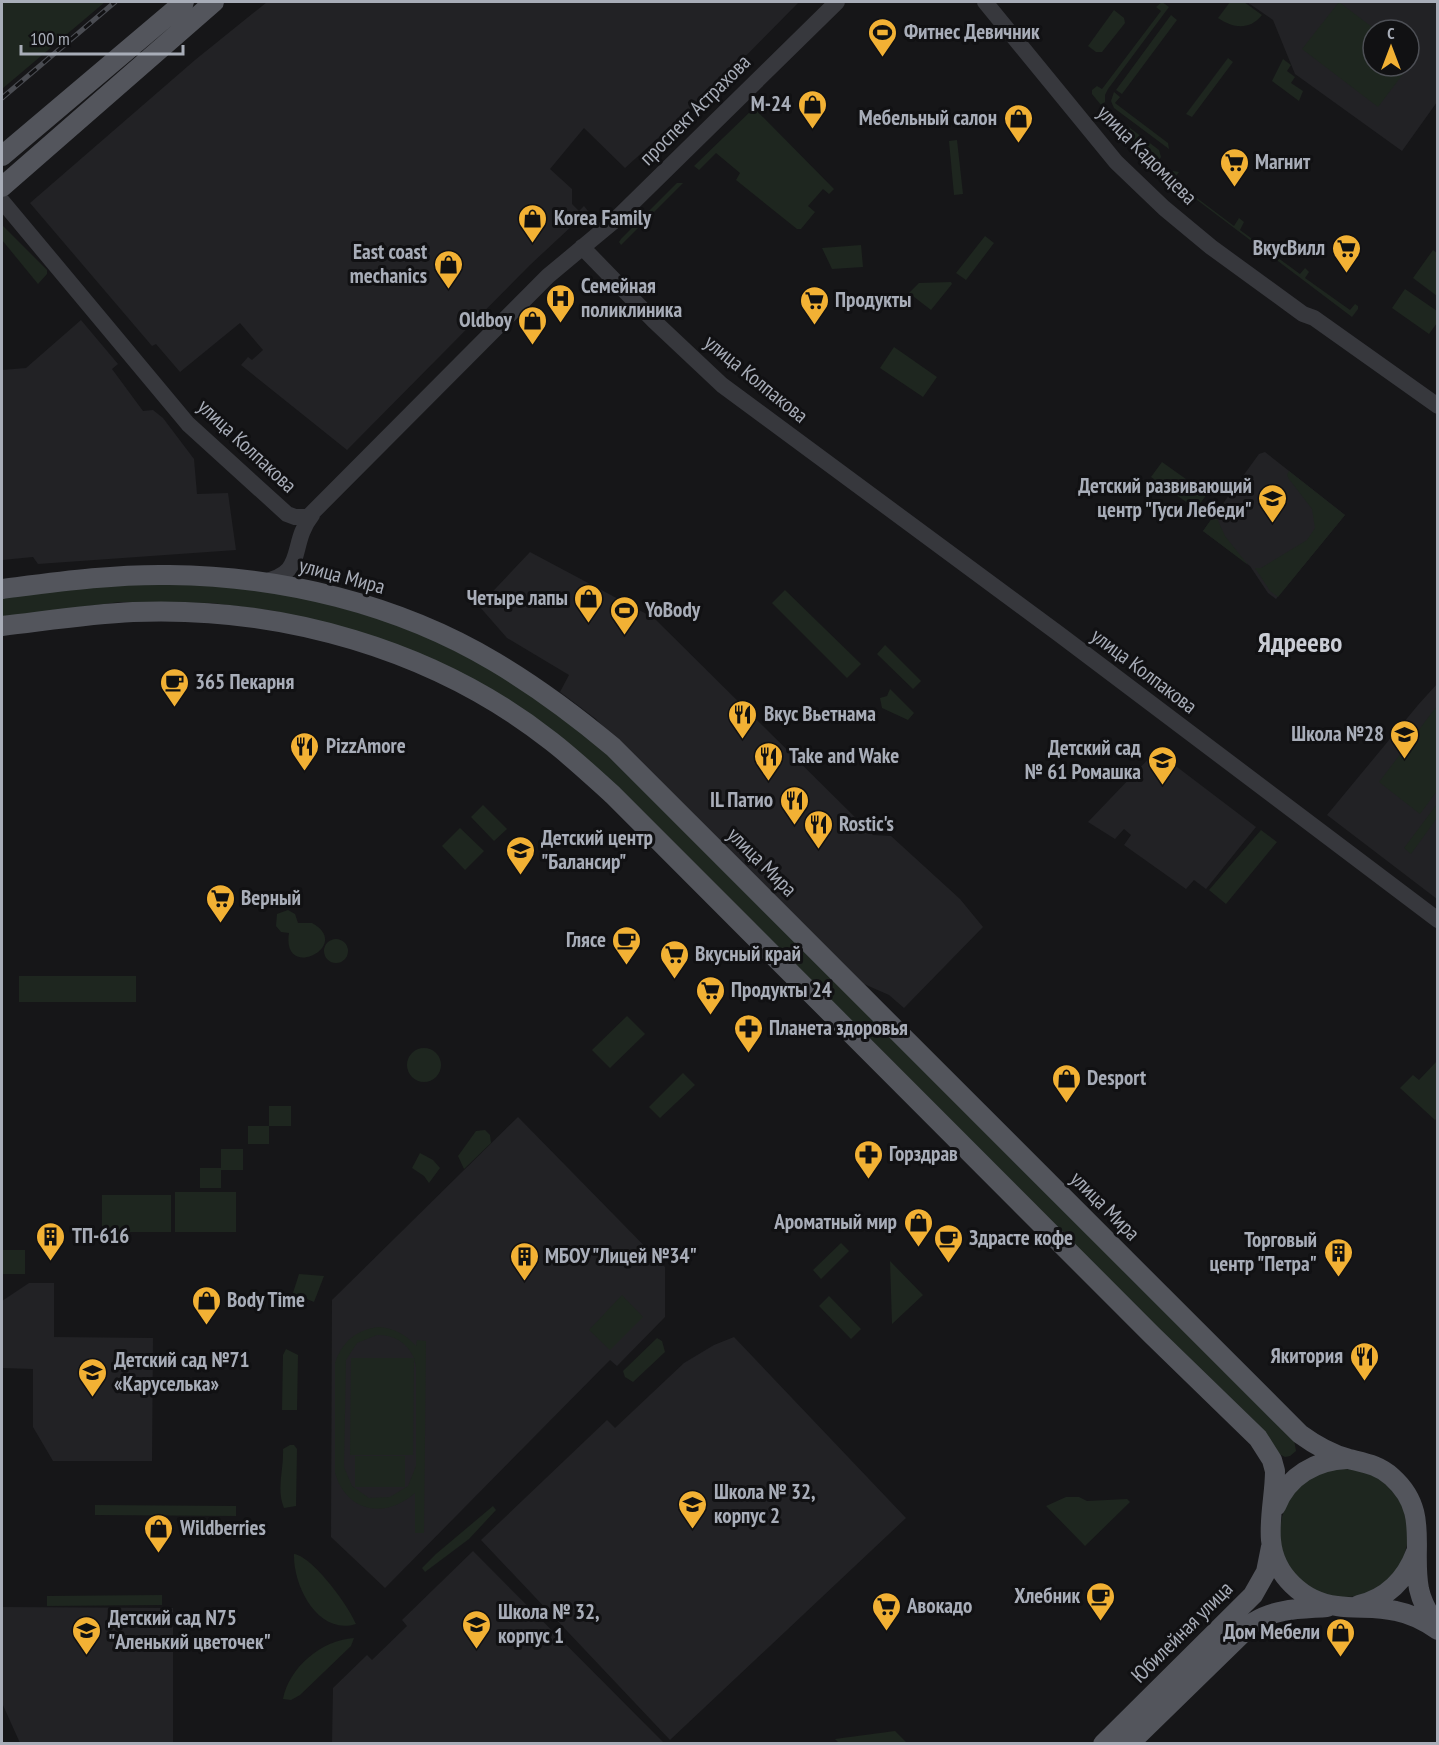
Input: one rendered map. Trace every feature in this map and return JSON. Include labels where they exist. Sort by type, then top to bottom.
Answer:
[{"type":"main road","points":[[2,156],[184,2]]},
{"type":"main road","points":[[2,187],[214,2]]},
{"type":"main road","name":"улица Мира","points":[[2,589],[130,575],[203,576],[261,582],[318,593],[347,600],[414,623],[484,656],[544,694],[613,747],[1300,1434],[1313,1444],[1350,1459],[1373,1465],[1390,1474],[1400,1484],[1414,1510],[1418,1538],[1420,1591],[1425,1607],[1437,1628]]},
{"type":"main road","name":"улица Мира","points":[[2,626],[96,615],[163,612],[208,613],[289,624],[369,644],[409,659],[475,691],[536,730],[613,795],[1145,1328],[1258,1438],[1272,1460],[1275,1471],[1271,1534],[1274,1556],[1288,1581],[1311,1599],[1346,1606],[1398,1611],[1437,1628]]},
{"type":"main road","name":"улица Мира","points":[[1271,1534],[1278,1499],[1296,1476],[1322,1463],[1350,1459]]},
{"type":"main road","name":"Юбилейная улица","points":[[1102,1743],[1253,1594],[1260,1585],[1269,1563],[1271,1534]]},
{"type":"main road","name":"улица Мира","points":[[1346,1606],[1381,1597],[1403,1578],[1410,1566],[1418,1538]]},
{"type":"main road","name":"Юбилейная улица","points":[[1128,1743],[1263,1616],[1284,1610],[1346,1606]]},
{"type":"street","name":"проспект Астрахова","points":[[582,247],[628,208],[837,2]]},
{"type":"street","name":"улица Кадомцева","points":[[985,2],[1116,162],[1164,208],[1211,247],[1303,314],[1314,318],[1437,406]]},
{"type":"street","name":"улица Колпакова","points":[[2,201],[188,424],[287,514],[299,518],[312,515],[464,359],[548,276],[582,247],[654,321],[722,385],[1059,634],[1437,920]]},
{"type":"street","name":"улица Кадомцева","points":[[1303,314],[1309,324],[1437,419]]},
{"type":"street","points":[[287,514],[295,526],[298,539]]},
{"type":"street","points":[[261,582],[283,575],[291,567],[298,539],[312,515]]},
{"type":"street","points":[[295,558],[301,578],[318,593]]},
{"type":"shaded area","points":[[2,2],[105,2],[2,89]]},
{"type":"shaded area","points":[[267,2],[799,2],[722,80],[625,168],[584,128],[550,169],[572,189],[572,204],[579,211],[584,206],[588,211],[530,265],[347,450],[241,365],[248,357],[252,360],[263,350],[240,323],[180,372],[156,344],[152,346],[30,203],[195,60]]},
{"type":"shaded area","points":[[1162,2],[1169,7],[1108,89],[1105,102],[1101,105],[1092,94],[1092,90],[1097,86],[1102,89],[1161,11],[1156,7]]},
{"type":"shaded area","points":[[1230,2],[1244,2],[1262,15],[1246,26],[1229,24],[1218,18]]},
{"type":"shaded area","points":[[1247,2],[1437,2],[1437,102],[1402,151],[1295,74],[1273,20]]},
{"type":"shaded area","points":[[1339,2],[1361,19],[1361,78],[1400,78],[1378,107],[1302,49]]},
{"type":"shaded area","points":[[1114,10],[1124,18],[1125,23],[1102,52],[1096,52],[1088,46]]},
{"type":"shaded area","points":[[1171,15],[1177,20],[1122,94],[1116,90]]},
{"type":"shaded area","points":[[1228,58],[1233,62],[1192,117],[1186,114]]},
{"type":"shaded area","points":[[1283,59],[1291,65],[1287,71],[1295,77],[1291,83],[1303,91],[1299,101],[1272,81]]},
{"type":"shaded area","points":[[1114,92],[1120,97],[1115,103],[1168,143],[1169,149],[1114,108],[1111,101]]},
{"type":"shaded area","points":[[1106,106],[1113,115],[1159,150],[1161,157],[1155,165],[1103,108]]},
{"type":"shaded area","points":[[754,108],[834,189],[829,194],[823,189],[808,206],[815,212],[801,229],[797,229],[736,180],[740,173],[716,153],[699,170],[694,166]]},
{"type":"shaded area","points":[[957,140],[963,194],[954,195],[949,141]]},
{"type":"shaded area","points":[[1173,171],[1179,172],[1173,180],[1234,226],[1239,218],[1244,222],[1240,230],[1300,274],[1305,268],[1309,272],[1305,278],[1350,310],[1355,304],[1358,306],[1352,317],[1168,178]]},
{"type":"shaded area","points":[[677,183],[683,183],[621,245],[619,242],[621,239]]},
{"type":"shaded area","points":[[2,225],[47,270],[47,274],[38,284],[2,240]]},
{"type":"shaded area","points":[[985,236],[994,243],[966,280],[956,273]]},
{"type":"shaded area","points":[[861,245],[863,267],[832,269],[822,248]]},
{"type":"shaded area","points":[[1433,250],[1437,253],[1437,296],[1413,278]]},
{"type":"shaded area","points":[[951,282],[952,284],[931,310],[909,293],[919,283]]},
{"type":"shaded area","points":[[1405,289],[1437,311],[1437,323],[1429,334],[1392,308]]},
{"type":"shaded area","points":[[81,320],[118,364],[112,369],[143,411],[153,410],[163,418],[194,459],[197,494],[228,493],[236,550],[38,564],[33,557],[2,560],[2,370],[26,368]]},
{"type":"shaded area","points":[[894,347],[937,377],[923,397],[880,368]]},
{"type":"shaded area","name":"Детский развивающий центр \"Гуси Лебеди\"","points":[[1265,452],[1345,515],[1276,599],[1268,593],[1250,566],[1203,531],[1259,454]]},
{"type":"shaded area","points":[[1162,462],[1207,494],[1196,509],[1151,477]]},
{"type":"shaded area","points":[[1289,471],[1345,515],[1278,597],[1270,591],[1255,568],[1261,568],[1307,540],[1315,528],[1312,509],[1289,479],[1287,475]]},
{"type":"shaded area","points":[[1215,514],[1225,536],[1248,565],[1203,531]]},
{"type":"shaded area","points":[[530,552],[654,618],[873,835],[891,836],[960,899],[983,927],[904,1008],[889,995],[864,984],[634,760],[596,719],[560,692],[569,675],[507,638],[479,606]]},
{"type":"shaded area","points":[[197,583],[297,595],[386,621],[433,640],[507,677],[545,703],[602,749],[1294,1440],[1296,1451],[1285,1457],[1266,1442],[569,745],[346,629],[275,611],[212,603],[120,602],[2,617],[2,598],[102,584]]},
{"type":"shaded area","points":[[785,590],[861,664],[847,678],[772,603]]},
{"type":"shaded area","points":[[885,645],[921,681],[913,689],[877,654]]},
{"type":"shaded area","name":"Школа №28","points":[[1437,684],[1437,899],[1327,815]]},
{"type":"shaded area","points":[[890,689],[914,713],[908,720],[882,708],[880,698],[887,696]]},
{"type":"shaded area","points":[[1437,706],[1437,791],[1420,814],[1379,782]]},
{"type":"shaded area","name":"Детский сад № 61 Ромашка","points":[[1156,751],[1256,827],[1206,889],[1194,880],[1186,889],[1124,845],[1131,835],[1124,829],[1115,839],[1088,822]]},
{"type":"shaded area","points":[[1437,804],[1437,818],[1411,854],[1404,848]]},
{"type":"shaded area","points":[[483,805],[507,829],[494,841],[471,817]]},
{"type":"shaded area","points":[[460,828],[484,851],[465,870],[442,846]]},
{"type":"shaded area","points":[[1261,830],[1277,842],[1226,904],[1209,890]]},
{"type":"shaded area","points":[[288,910],[295,914],[298,923],[312,923],[323,932],[325,941],[321,949],[313,955],[304,957],[295,955],[289,948],[289,933],[281,932],[276,926],[277,914]]},
{"type":"shaded area","points":[[336,939],[345,942],[348,951],[345,960],[336,963],[327,960],[324,951],[327,942]]},
{"type":"shaded area","points":[[19,976],[136,976],[136,1002],[19,1002]]},
{"type":"shaded area","points":[[627,1016],[645,1034],[610,1068],[592,1050]]},
{"type":"shaded area","points":[[424,1048],[436,1053],[441,1065],[436,1077],[424,1082],[412,1077],[407,1065],[412,1053]]},
{"type":"shaded area","points":[[1437,1061],[1438,1118],[1435,1120],[1400,1088],[1413,1075],[1419,1080]]},
{"type":"shaded area","points":[[683,1073],[695,1085],[660,1118],[649,1107]]},
{"type":"shaded area","points":[[269,1106],[291,1106],[291,1126],[269,1126]]},
{"type":"shaded area","points":[[518,1117],[665,1267],[665,1317],[617,1366],[610,1360],[385,1588],[331,1537],[332,1300]]},
{"type":"shaded area","points":[[248,1126],[269,1126],[269,1144],[248,1144]]},
{"type":"shaded area","points":[[485,1130],[490,1135],[491,1143],[464,1169],[458,1156],[476,1131]]},
{"type":"shaded area","points":[[221,1149],[243,1149],[243,1170],[221,1170],[221,1188],[200,1188],[200,1168],[221,1168]]},
{"type":"shaded area","points":[[420,1153],[433,1160],[440,1168],[429,1183],[424,1176],[412,1168]]},
{"type":"shaded area","points":[[175,1192],[236,1192],[236,1232],[175,1232]]},
{"type":"shaded area","points":[[102,1195],[171,1195],[171,1232],[102,1232]]},
{"type":"shaded area","points":[[841,1243],[849,1251],[821,1279],[813,1270]]},
{"type":"shaded area","points":[[2,1250],[25,1250],[25,1274],[2,1274]]},
{"type":"shaded area","points":[[890,1261],[923,1295],[892,1324]]},
{"type":"shaded area","points":[[299,1274],[324,1276],[314,1302],[293,1293]]},
{"type":"shaded area","name":"Детский сад №71 «Каруселька»","points":[[29,1283],[54,1283],[54,1337],[153,1338],[152,1461],[53,1461],[33,1427],[33,1369],[2,1368],[2,1301]]},
{"type":"shaded area","points":[[622,1295],[643,1317],[610,1350],[589,1330]]},
{"type":"shaded area","points":[[829,1296],[861,1329],[851,1339],[819,1306]]},
{"type":"shaded area","points":[[378,1327],[394,1330],[416,1346],[417,1340],[426,1341],[424,1533],[415,1533],[415,1493],[392,1506],[380,1509],[369,1508],[348,1497],[335,1473],[335,1363],[351,1338]],"holes":[[[383,1335],[404,1344],[411,1352],[416,1367],[416,1466],[408,1486],[390,1497],[369,1498],[352,1486],[344,1467],[346,1360],[357,1343]]]},
{"type":"shaded area","name":"Школа № 32, корпус 2","points":[[734,1337],[906,1518],[670,1740],[481,1540],[607,1420],[615,1428],[684,1363],[714,1345]]},
{"type":"shaded area","points":[[657,1338],[662,1341],[665,1352],[633,1382],[625,1377],[623,1371]]},
{"type":"shaded area","points":[[286,1349],[298,1355],[297,1410],[282,1410],[283,1355]]},
{"type":"shaded area","points":[[351,1358],[414,1358],[413,1455],[350,1455]]},
{"type":"shaded area","points":[[294,1445],[297,1449],[296,1506],[284,1508],[280,1486],[283,1449]]},
{"type":"shaded area","points":[[355,1456],[405,1456],[405,1487],[355,1487]]},
{"type":"shaded area","points":[[1344,1469],[1368,1474],[1389,1488],[1403,1509],[1408,1533],[1403,1557],[1389,1578],[1368,1592],[1344,1597],[1320,1592],[1299,1578],[1285,1557],[1280,1533],[1285,1509],[1299,1488],[1320,1474]]},
{"type":"shaded area","points":[[1066,1497],[1079,1497],[1087,1501],[1127,1499],[1130,1502],[1085,1546],[1046,1506]]},
{"type":"shaded area","points":[[95,1505],[236,1506],[236,1516],[95,1515]]},
{"type":"shaded area","points":[[493,1506],[496,1510],[469,1539],[425,1572],[422,1568],[436,1554]]},
{"type":"shaded area","name":"Школа № 32, корпус 1","points":[[473,1551],[664,1743],[332,1743],[333,1688],[367,1655],[372,1660],[407,1626],[402,1620]]},
{"type":"shaded area","points":[[294,1554],[302,1557],[320,1572],[338,1594],[356,1624],[342,1626],[330,1623],[310,1606],[298,1580]]},
{"type":"shaded area","points":[[162,1595],[162,1605],[47,1606],[47,1596]]},
{"type":"shaded area","name":"Детский сад N75 \"Аленький цветочек\"","points":[[2,1607],[173,1608],[173,1743],[20,1743],[2,1703]]},
{"type":"shaded area","points":[[354,1638],[351,1646],[300,1695],[291,1700],[283,1699],[292,1677],[308,1658],[330,1644]]},
{"type":"shaded area","points":[[895,1731],[907,1743],[839,1743],[835,1739]]},
{"type":"railway","points":[[2,98],[115,2]]},
{"type":"place","name":"Фитнес Девичник","points":[[883,58]]},
{"type":"place","name":"М-24","points":[[812,130]]},
{"type":"place","name":"Мебельный салон","points":[[1018,144]]},
{"type":"place","name":"Магнит","points":[[1234,188]]},
{"type":"place","name":"Korea Family","points":[[533,244]]},
{"type":"place","name":"ВкусВилл","points":[[1346,274]]},
{"type":"place","name":"East coast mechanics","points":[[448,290]]},
{"type":"place","name":"Семейная поликлиника","points":[[560,324]]},
{"type":"place","name":"Продукты","points":[[814,326]]},
{"type":"place","name":"Oldboy","points":[[533,346]]},
{"type":"place","name":"Детский развивающий центр \"Гуси Лебеди\"","points":[[1273,524]]},
{"type":"place","name":"Четыре лапы","points":[[589,624]]},
{"type":"place","name":"YoBody","points":[[624,636]]},
{"type":"place","name":"365 Пекарня","points":[[174,708]]},
{"type":"place","name":"Вкус Вьетнама","points":[[743,740]]},
{"type":"place","name":"Школа №28","points":[[1405,760]]},
{"type":"place","name":"PizzAmore","points":[[305,772]]},
{"type":"place","name":"Take and Wake","points":[[768,782]]},
{"type":"place","name":"Детский сад № 61 Ромашка","points":[[1162,786]]},
{"type":"place","name":"IL Патио","points":[[794,826]]},
{"type":"place","name":"Rostic's","points":[[818,850]]},
{"type":"place","name":"Детский центр \"Балансир\"","points":[[520,876]]},
{"type":"place","name":"Верный","points":[[220,924]]},
{"type":"place","name":"Глясе","points":[[627,966]]},
{"type":"place","name":"Вкусный край","points":[[674,980]]},
{"type":"place","name":"Продукты 24","points":[[710,1016]]},
{"type":"place","name":"Планета здоровья","points":[[748,1054]]},
{"type":"place","name":"Desport","points":[[1066,1104]]},
{"type":"place","name":"Горздрав","points":[[868,1180]]},
{"type":"place","name":"Ароматный мир","points":[[918,1248]]},
{"type":"place","name":"ТП-616","points":[[51,1262]]},
{"type":"place","name":"Здрасте кофе","points":[[948,1264]]},
{"type":"place","name":"Торговый центр \"Петра\"","points":[[1338,1278]]},
{"type":"place","name":"МБОУ \"Лицей №34\"","points":[[524,1282]]},
{"type":"place","name":"Body Time","points":[[206,1326]]},
{"type":"place","name":"Якитория","points":[[1364,1382]]},
{"type":"place","name":"Детский сад №71 «Каруселька»","points":[[93,1398]]},
{"type":"place","name":"Школа № 32, корпус 2","points":[[693,1530]]},
{"type":"place","name":"Wildberries","points":[[159,1554]]},
{"type":"place","name":"Хлебник","points":[[1101,1622]]},
{"type":"place","name":"Авокадо","points":[[886,1632]]},
{"type":"place","name":"Школа № 32, корпус 1","points":[[477,1650]]},
{"type":"place","name":"Детский сад N75 \"Аленький цветочек\"","points":[[87,1656]]},
{"type":"place","name":"Дом Мебели","points":[[1341,1658]]},
{"type":"district","name":"Ядреево","points":[[1300,643]]}]
